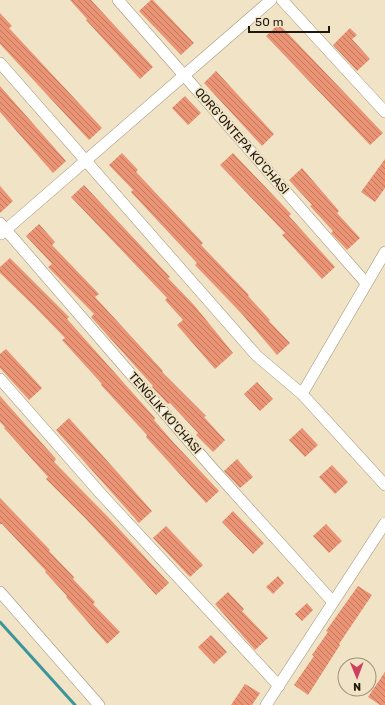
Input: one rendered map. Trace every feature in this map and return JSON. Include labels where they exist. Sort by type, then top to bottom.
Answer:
[{"type":"street","name":"QORG'ONTEPA KO'CHASI","points":[[118,0],[366,283]]},
{"type":"street","points":[[2,229],[85,160],[271,0]]},
{"type":"street","points":[[282,0],[385,112]]},
{"type":"street","points":[[0,63],[257,356],[302,394],[385,485]]},
{"type":"street","name":"TENGLIK KO'CHASI","points":[[2,229],[213,469],[332,601]]},
{"type":"street","points":[[302,394],[385,252]]},
{"type":"street","points":[[0,379],[101,494],[279,686]]},
{"type":"street","points":[[266,705],[332,601],[385,524]]},
{"type":"street","points":[[0,592],[99,705]]},
{"type":"building","points":[[70,0],[91,0],[153,67],[140,79],[86,20],[87,19]]},
{"type":"building","points":[[151,0],[153,0],[194,43],[181,55],[139,11]]},
{"type":"building","points":[[0,13],[12,26],[9,28],[102,128],[89,140],[0,44]]},
{"type":"building","points":[[279,24],[383,133],[370,145],[266,36]]},
{"type":"building","points":[[350,28],[357,35],[352,39],[370,59],[357,71],[333,45]]},
{"type":"building","points":[[216,71],[274,134],[262,146],[204,83]]},
{"type":"building","points":[[0,86],[66,161],[53,173],[0,112]]},
{"type":"building","points":[[185,96],[201,113],[188,125],[172,108]]},
{"type":"building","points":[[122,153],[138,170],[136,172],[203,243],[201,245],[249,295],[248,296],[270,320],[269,321],[290,343],[277,355],[242,314],[195,265],[197,263],[131,192],[133,190],[109,165]]},
{"type":"building","points":[[233,153],[291,214],[289,216],[335,267],[322,279],[282,235],[285,233],[220,165]]},
{"type":"building","points":[[385,159],[385,188],[375,202],[361,192]]},
{"type":"building","points":[[302,168],[339,211],[337,213],[360,238],[347,250],[331,233],[333,231],[310,206],[312,205],[289,180]]},
{"type":"building","points":[[84,185],[170,277],[168,278],[194,305],[233,353],[215,369],[177,325],[183,320],[165,300],[167,298],[71,197]]},
{"type":"building","points":[[0,186],[13,201],[0,213]]},
{"type":"building","points":[[39,224],[55,242],[52,245],[99,294],[95,297],[163,371],[162,372],[206,416],[204,417],[225,440],[213,452],[196,435],[198,433],[170,403],[168,404],[152,387],[153,386],[91,317],[94,314],[48,267],[52,264],[26,236]]},
{"type":"building","points":[[10,258],[69,317],[67,319],[155,418],[154,420],[219,491],[206,503],[146,437],[147,435],[62,340],[65,338],[0,273],[0,267]]},
{"type":"building","points":[[6,349],[42,388],[29,400],[0,368],[0,354]]},
{"type":"building","points":[[257,382],[273,399],[260,411],[244,394]]},
{"type":"building","points":[[0,396],[56,459],[54,462],[108,517],[169,583],[156,595],[85,518],[46,479],[48,477],[4,428],[5,427],[0,422]]},
{"type":"building","points":[[69,418],[152,511],[139,523],[56,430]]},
{"type":"building","points":[[302,428],[318,445],[305,457],[289,440]]},
{"type":"building","points":[[237,459],[253,477],[240,488],[224,471]]},
{"type":"building","points":[[332,465],[348,482],[335,494],[319,477]]},
{"type":"building","points":[[0,498],[50,550],[49,551],[74,577],[73,579],[95,602],[93,604],[120,632],[107,644],[45,572],[46,571],[2,524],[0,524]]},
{"type":"building","points":[[233,511],[264,543],[253,554],[222,522]]},
{"type":"building","points":[[326,524],[342,541],[329,553],[313,536]]},
{"type":"building","points":[[166,526],[203,565],[190,577],[153,538]]},
{"type":"building","points":[[278,576],[284,583],[273,594],[266,587]]},
{"type":"building","points":[[358,586],[372,595],[339,644],[340,645],[308,695],[294,685],[314,656],[312,655],[328,632],[326,631]]},
{"type":"building","points":[[228,592],[244,609],[242,611],[268,638],[255,650],[215,604]]},
{"type":"building","points":[[307,603],[313,610],[302,621],[295,614]]},
{"type":"building","points":[[211,635],[227,652],[214,664],[198,647]]},
{"type":"building","points":[[385,672],[385,705],[380,705],[368,697],[377,697],[377,684]]},
{"type":"building","points":[[245,684],[260,693],[252,705],[231,705]]},
{"type":"waterway","points":[[0,622],[75,705]]}]
